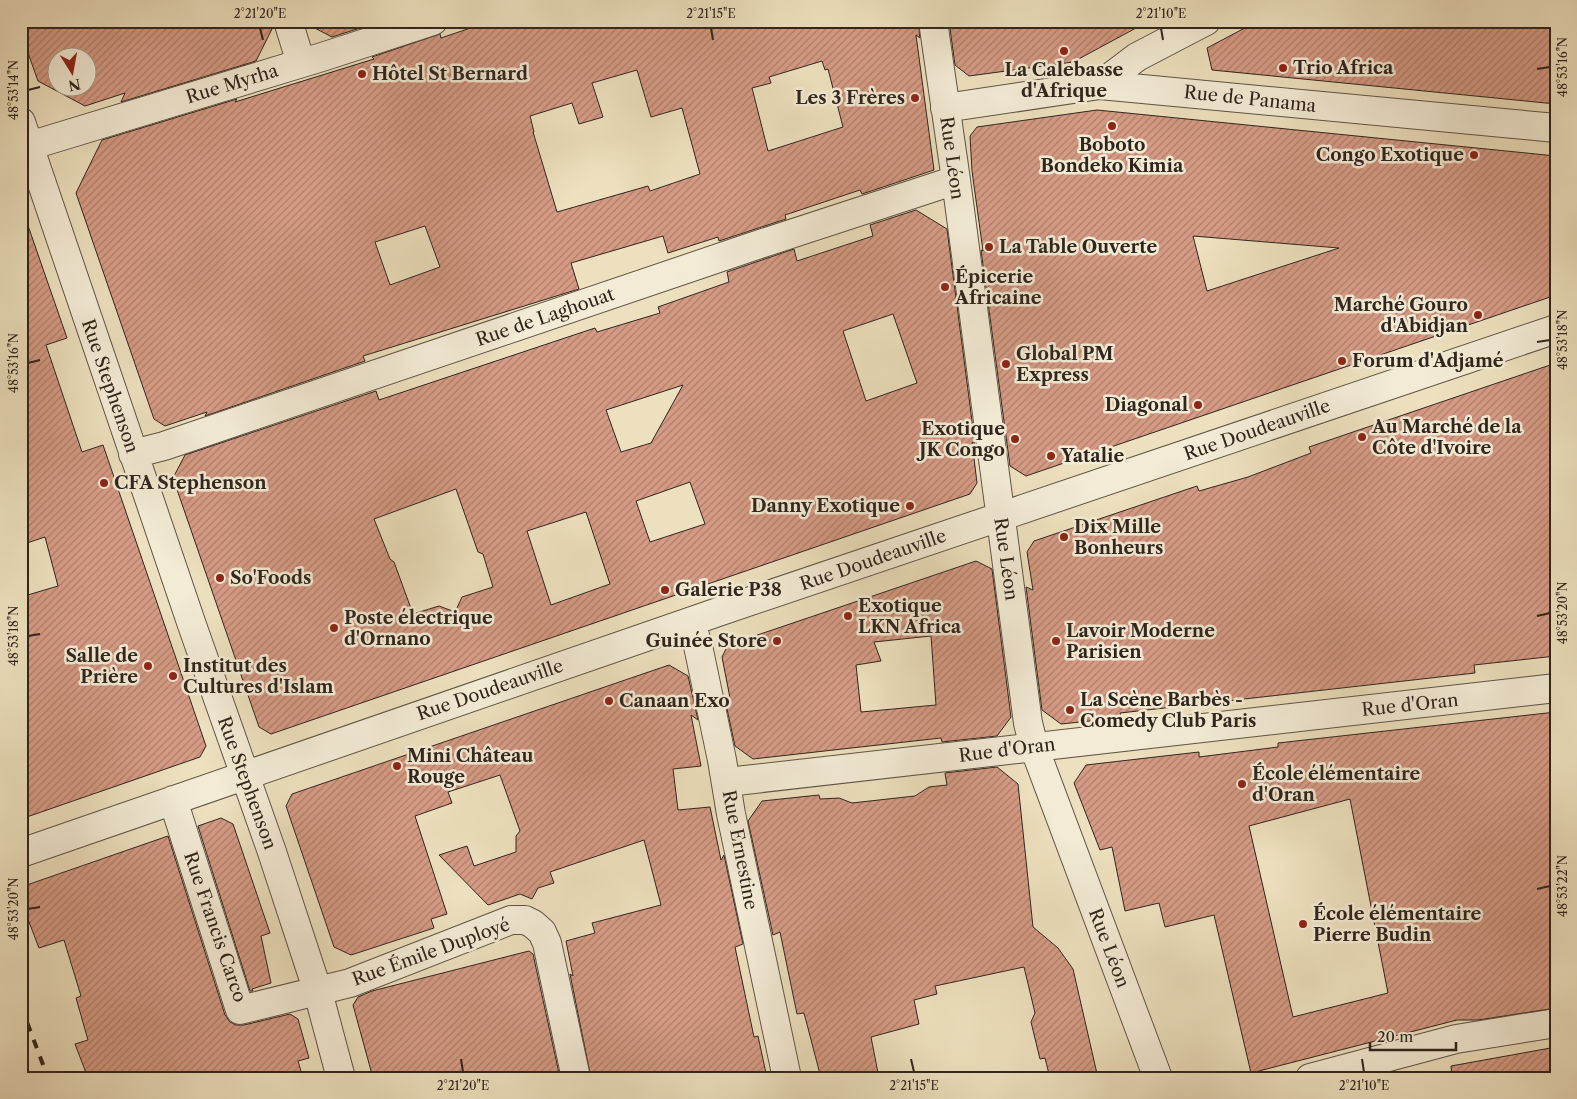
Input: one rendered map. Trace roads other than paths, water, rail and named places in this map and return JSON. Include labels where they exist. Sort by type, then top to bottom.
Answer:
[{"type":"street","points":[[288,21],[301,63]]},
{"type":"street","name":"Rue Myrha","points":[[25,134],[301,63],[433,21]]},
{"type":"street","name":"Rue Léon","points":[[933,21],[1028,723],[1034,748],[1158,1078]]},
{"type":"street","points":[[1100,85],[1137,57],[1206,21]]},
{"type":"street","name":"Rue de Panama","points":[[945,108],[1100,85],[1556,128]]},
{"type":"street","name":"Rue Stephenson","points":[[25,134],[133,454],[272,852],[318,992],[341,1078]]},
{"type":"street","name":"Rue de Laghouat","points":[[133,454],[183,440],[745,249],[956,180]]},
{"type":"street","name":"Rue Doudeauville","points":[[21,853],[691,622],[1556,329]]},
{"type":"street","name":"Rue Ernestine","points":[[691,622],[698,646],[727,782],[731,814],[788,1078]]},
{"type":"street","name":"Rue d'Oran","points":[[727,782],[1556,688]]},
{"type":"street","name":"Rue Francis Carco","points":[[173,800],[240,1010],[318,992]]},
{"type":"street","name":"Rue Émile Duployé","points":[[318,992],[350,983],[511,920],[525,920],[542,932],[547,944],[576,1078]]},
{"type":"street","points":[[1310,1078],[1456,1039],[1556,1024]]},
{"type":"railway","points":[[21,1006],[48,1078]]},
{"type":"railway","points":[[21,1058],[28,1078]]},
{"type":"place","name":"La Calebasse d'Afrique","points":[[1064,51]]},
{"type":"place","name":"Trio Africa","points":[[1283,68]]},
{"type":"place","name":"Hôtel St Bernard","points":[[362,74]]},
{"type":"place","name":"Les 3 Frères","points":[[915,98]]},
{"type":"place","name":"Boboto Bondeko Kimia","points":[[1112,126]]},
{"type":"place","name":"Congo Exotique","points":[[1474,155]]},
{"type":"place","name":"La Table Ouverte","points":[[989,247]]},
{"type":"place","name":"Épicerie Africaine","points":[[945,287]]},
{"type":"place","name":"Marché Gouro d'Abidjan","points":[[1478,315]]},
{"type":"place","name":"Forum d'Adjamé","points":[[1342,361]]},
{"type":"place","name":"Global PM Express","points":[[1006,364]]},
{"type":"place","name":"Diagonal","points":[[1198,405]]},
{"type":"place","name":"Au Marché de la Côte d'Ivoire","points":[[1362,437]]},
{"type":"place","name":"Exotique JK Congo","points":[[1015,439]]},
{"type":"place","name":"Yatalie","points":[[1051,456]]},
{"type":"place","name":"CFA Stephenson","points":[[104,483]]},
{"type":"place","name":"Danny Exotique","points":[[910,506]]},
{"type":"place","name":"Dix Mille Bonheurs","points":[[1064,537]]},
{"type":"place","name":"So'Foods","points":[[220,578]]},
{"type":"place","name":"Galerie P38","points":[[665,590]]},
{"type":"place","name":"Exotique LKN Africa","points":[[848,616]]},
{"type":"place","name":"Poste électrique d'Ornano","points":[[334,628]]},
{"type":"place","name":"Guinée Store","points":[[777,641]]},
{"type":"place","name":"Lavoir Moderne Parisien","points":[[1056,641]]},
{"type":"place","name":"Salle de Prière","points":[[148,666]]},
{"type":"place","name":"Institut des Cultures d'Islam","points":[[173,676]]},
{"type":"place","name":"Canaan Exo","points":[[609,701]]},
{"type":"place","name":"La Scène Barbès - Comedy Club Paris","points":[[1070,710]]},
{"type":"place","name":"Mini Château Rouge","points":[[397,766]]},
{"type":"place","name":"École élémentaire d'Oran","points":[[1242,784]]},
{"type":"place","name":"École élémentaire Pierre Budin","points":[[1303,924]]}]
